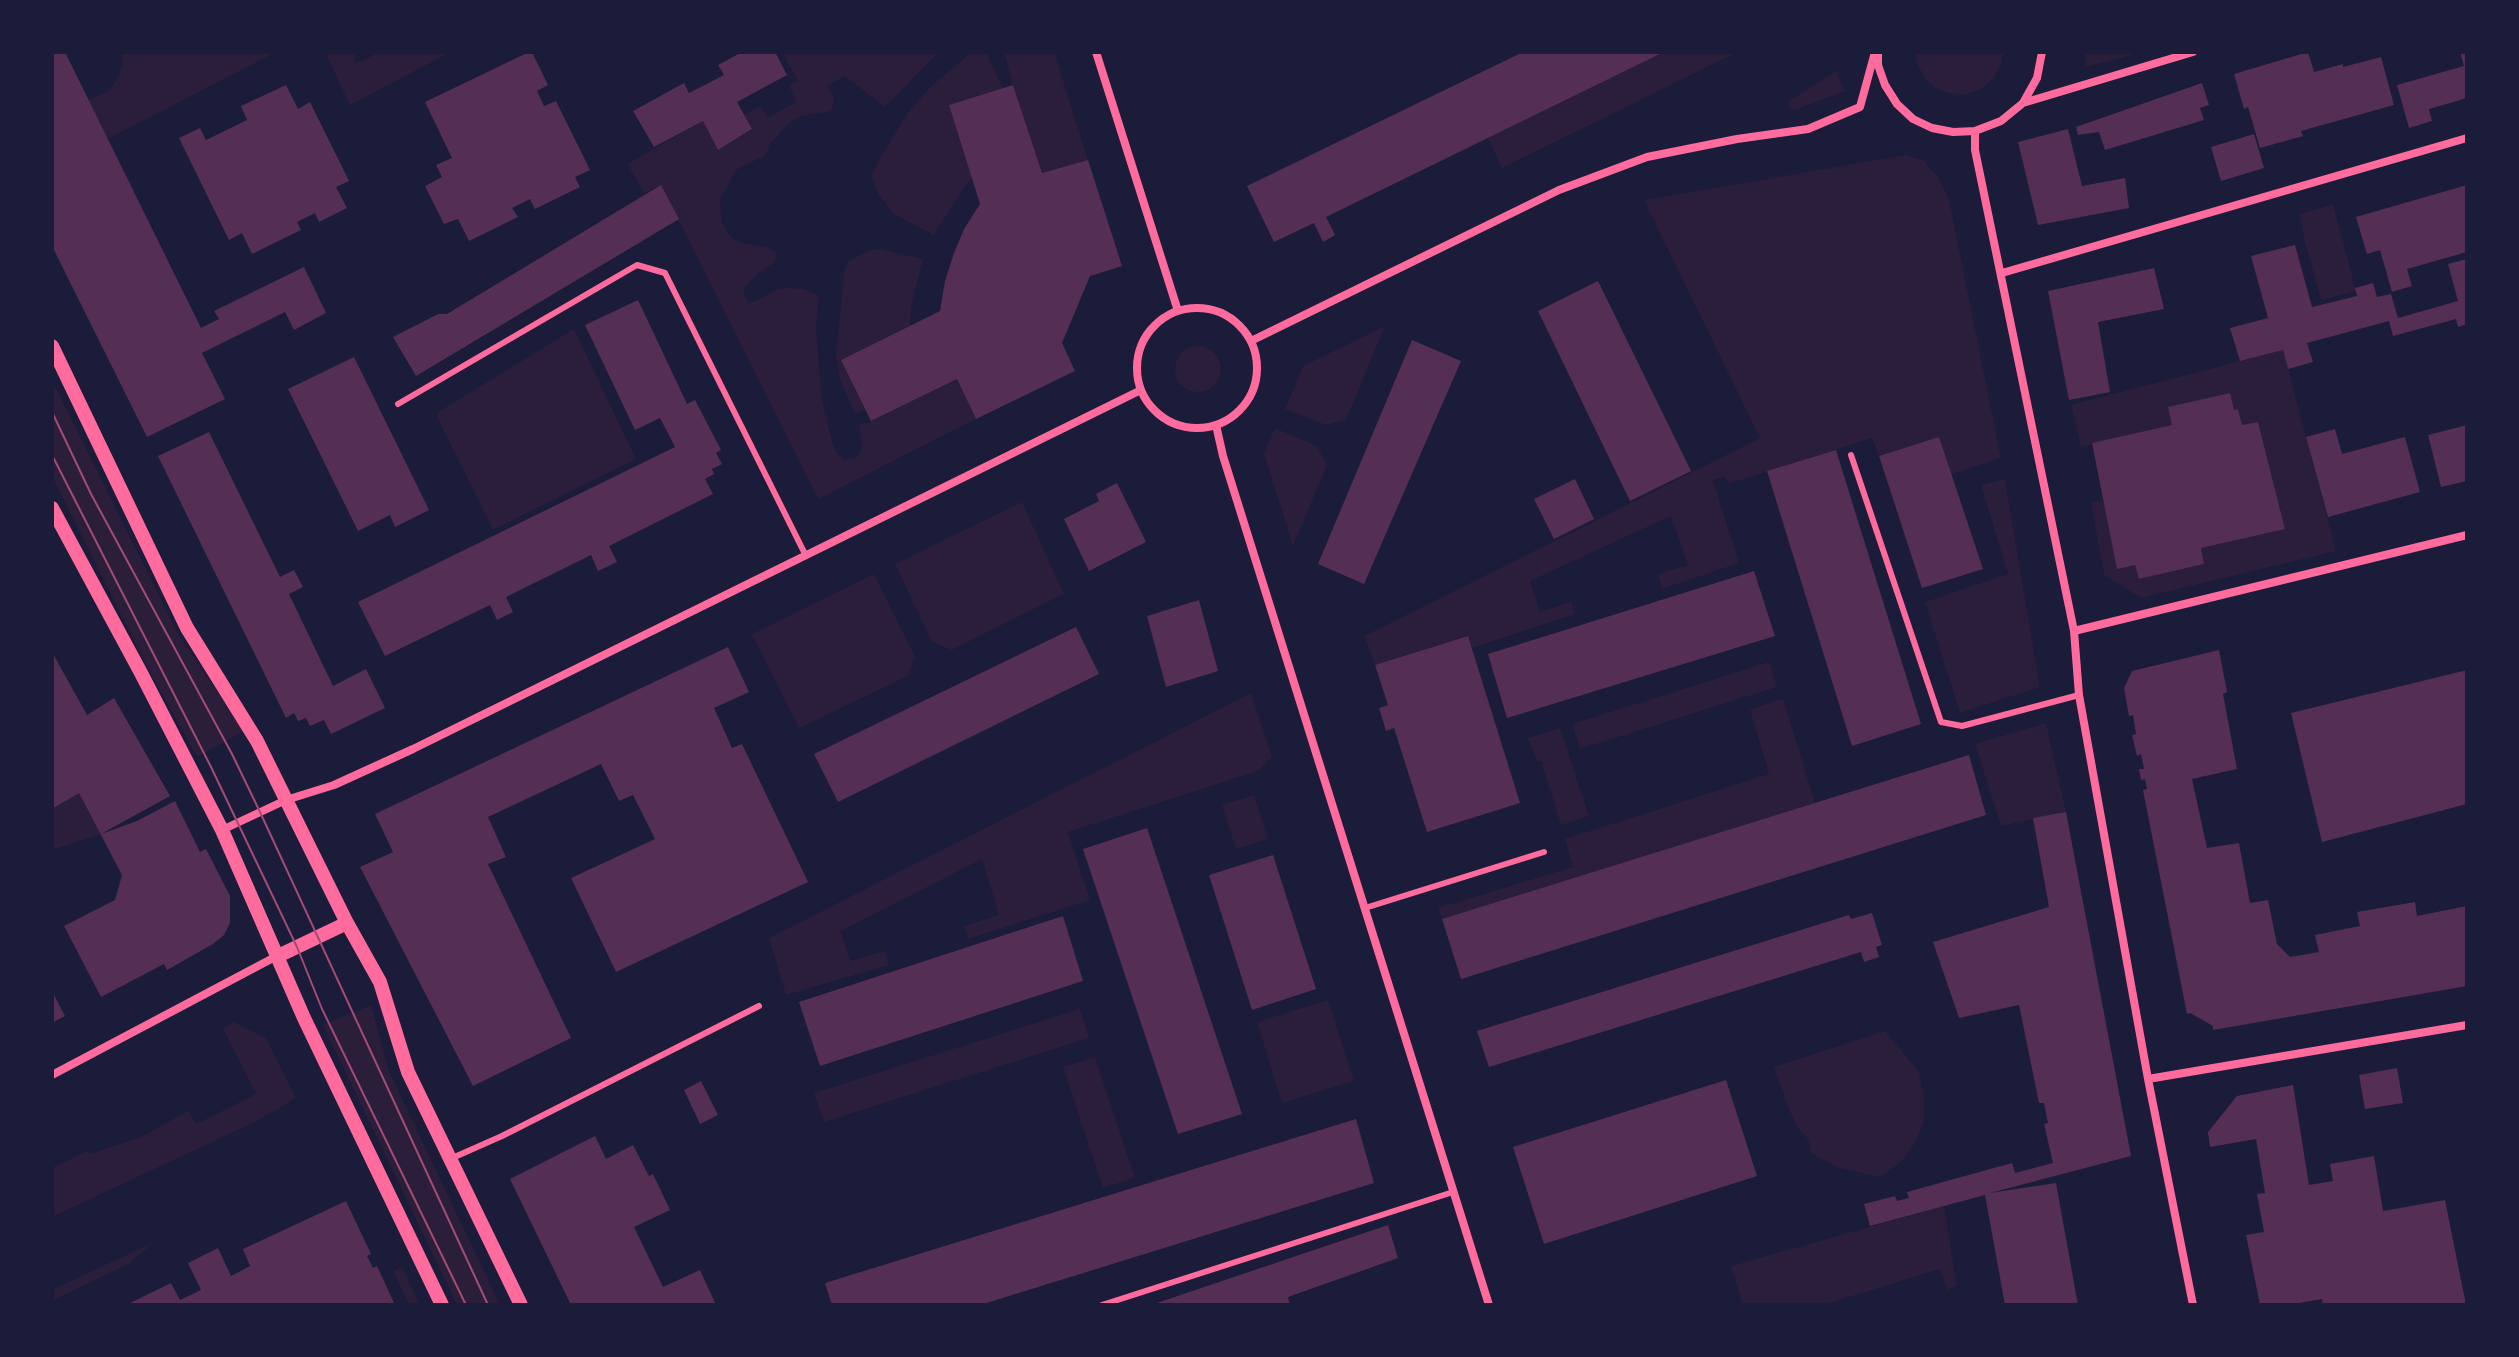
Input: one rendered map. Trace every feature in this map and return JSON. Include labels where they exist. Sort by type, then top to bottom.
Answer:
[{"type":"street","points":[[1096,52],[1178,311]]},
{"type":"street","points":[[1251,341],[1559,190],[1647,157],[1808,129],[1860,107],[1877,52]]},
{"type":"street","points":[[1877,52],[1885,85],[1897,104],[1913,119],[1932,128],[1953,132],[1975,131],[2001,121],[2023,103],[2037,78],[2042,52]]},
{"type":"street","points":[[2023,103],[2193,52]]},
{"type":"street","points":[[1975,131],[1975,150],[2074,631],[2079,695],[2148,1079],[2193,1305]]},
{"type":"street","points":[[2002,273],[2467,138]]},
{"type":"street","points":[[1199,308],[1220,312],[1238,324],[1251,341],[1257,361],[1256,381],[1248,400],[1234,415],[1216,425],[1194,428],[1171,422],[1153,409],[1141,390],[1137,374],[1143,343],[1151,329],[1163,318],[1178,311],[1199,308]]},
{"type":"street","points":[[52,346],[187,628],[257,741],[347,923],[380,982],[408,1072],[521,1305]]},
{"type":"street","points":[[222,830],[286,800],[334,785],[402,754],[1141,390]]},
{"type":"street","points":[[1216,425],[1223,456],[1489,1305]]},
{"type":"street","points":[[52,508],[222,830],[304,1018],[442,1305]]},
{"type":"street","points":[[2074,631],[2467,535]]},
{"type":"street","points":[[52,1075],[347,923]]},
{"type":"street","points":[[2148,1079],[2467,1025]]},
{"type":"lane","points":[[398,404],[637,265],[665,273],[806,556]]},
{"type":"lane","points":[[1851,455],[1941,722],[1962,726],[2079,695]]},
{"type":"lane","points":[[1365,908],[1544,852]]},
{"type":"lane","points":[[450,1159],[502,1136],[759,1006]]},
{"type":"lane","points":[[1102,1305],[1453,1192]]},
{"type":"shaded area","points":[[121,52],[276,52],[108,139],[88,100],[110,90],[117,80],[123,64]]},
{"type":"shaded area","points":[[325,52],[354,52],[355,64],[380,52],[451,52],[350,105]]},
{"type":"shaded area","points":[[782,52],[939,52],[885,107],[845,76],[827,86],[835,100],[831,111],[801,116],[788,124],[770,144],[766,155],[736,170],[721,198],[722,222],[729,235],[740,243],[767,247],[776,253],[775,262],[745,286],[744,296],[754,302],[778,289],[788,288],[804,289],[819,296],[816,330],[822,400],[836,452],[844,460],[856,458],[860,453],[859,425],[957,379],[976,419],[818,499],[661,185],[645,193],[627,164],[703,121],[718,150],[752,130],[744,114],[761,106],[767,118],[796,102],[789,85],[798,81]]},
{"type":"shaded area","points":[[972,52],[986,52],[1003,88],[949,105],[972,178],[934,235],[894,214],[878,194],[872,176],[908,113],[930,87]]},
{"type":"shaded area","points":[[1004,52],[1054,52],[1088,160],[1042,173]]},
{"type":"shaded area","points":[[1664,52],[1738,52],[1502,168],[1488,138]]},
{"type":"shaded area","points":[[1916,52],[2002,52],[2002,62],[1994,78],[1981,89],[1964,95],[1935,88],[1924,77],[1917,63]]},
{"type":"shaded area","points":[[2086,52],[2144,52],[2085,67]]},
{"type":"shaded area","points":[[1836,71],[1845,91],[1795,110],[1790,109],[1789,101]]},
{"type":"shaded area","points":[[1906,155],[1923,160],[1938,177],[1949,199],[2001,458],[1951,474],[1939,437],[1879,456],[1872,438],[1728,484],[1725,476],[1713,480],[1739,563],[1662,589],[1658,574],[1688,565],[1671,516],[1530,581],[1540,612],[1571,602],[1575,614],[1472,648],[1467,636],[1375,665],[1364,636],[1760,438],[1644,200]]},
{"type":"shaded area","points":[[2333,204],[2356,291],[2321,300],[2300,214]]},
{"type":"shaded area","points":[[879,249],[923,259],[912,302],[910,326],[841,360],[865,409],[855,415],[840,379],[836,357],[844,271],[849,261]]},
{"type":"shaded area","points":[[1385,326],[1346,420],[1326,425],[1285,409],[1303,366]]},
{"type":"shaded area","points":[[574,329],[636,459],[493,530],[438,419],[438,412]]},
{"type":"shaded area","points":[[1198,346],[1214,353],[1221,369],[1214,385],[1198,392],[1182,385],[1175,369],[1182,353]]},
{"type":"shaded area","points":[[2283,350],[2336,551],[2141,598],[2104,575],[2091,502],[2105,501],[2139,579],[2204,564],[2201,548],[2285,528],[2258,422],[2242,425],[2230,393],[2169,407],[2172,425],[2081,447],[2071,405]]},
{"type":"shaded area","points":[[52,380],[178,634],[244,731],[197,757],[143,659],[52,476]]},
{"type":"shaded area","points":[[1275,428],[1317,446],[1327,465],[1293,546],[1264,454]]},
{"type":"shaded area","points":[[2005,479],[2040,687],[1960,713],[1925,602],[2008,574],[1981,485]]},
{"type":"shaded area","points":[[1022,502],[1064,594],[952,650],[932,642],[895,564]]},
{"type":"shaded area","points":[[874,574],[915,657],[908,676],[799,728],[752,634]]},
{"type":"shaded area","points":[[1769,662],[1777,687],[1580,749],[1572,724]]},
{"type":"shaded area","points":[[1251,693],[1272,757],[1258,771],[1068,832],[1090,900],[968,939],[964,926],[999,915],[982,859],[841,931],[850,961],[885,951],[889,965],[786,995],[769,938]]},
{"type":"shaded area","points":[[1783,698],[1815,803],[1442,919],[1438,908],[1573,867],[1565,839],[1769,774],[1750,710]]},
{"type":"shaded area","points":[[2046,723],[2066,812],[2001,826],[1975,744]]},
{"type":"shaded area","points":[[1560,728],[1589,816],[1561,825],[1541,761],[1537,762],[1528,738]]},
{"type":"shaded area","points":[[79,793],[101,834],[52,850],[52,809]]},
{"type":"shaded area","points":[[1254,795],[1268,839],[1236,849],[1222,805]]},
{"type":"shaded area","points":[[1328,1000],[1354,1081],[1282,1103],[1257,1022]]},
{"type":"shaded area","points":[[371,1005],[389,1071],[500,1305],[457,1305],[323,1025]]},
{"type":"shaded area","points":[[1080,1009],[1089,1038],[824,1122],[814,1093]]},
{"type":"shaded area","points":[[234,1022],[266,1038],[296,1098],[257,1121],[52,1217],[52,1168],[87,1151],[90,1154],[141,1137],[188,1111],[196,1124],[256,1094],[223,1029]]},
{"type":"shaded area","points":[[1885,1031],[1919,1072],[1924,1121],[1904,1159],[1881,1177],[1838,1168],[1811,1153],[1808,1139],[1790,1112],[1774,1067]]},
{"type":"shaded area","points":[[1095,1057],[1135,1178],[1103,1188],[1063,1067]]},
{"type":"shaded area","points":[[1944,1206],[1957,1286],[1947,1290],[1940,1269],[1823,1305],[1743,1305],[1731,1266]]},
{"type":"shaded area","points":[[154,1242],[130,1263],[52,1301],[52,1290]]},
{"type":"shaded area","points":[[402,1266],[420,1305],[409,1305],[393,1271]]},
{"type":"building","points":[[52,52],[65,52],[201,328],[219,319],[214,311],[304,267],[326,313],[294,330],[285,312],[202,353],[225,399],[147,437],[52,246]]},
{"type":"building","points":[[532,52],[548,85],[537,91],[544,106],[556,101],[590,170],[575,177],[580,187],[535,209],[530,199],[512,208],[518,217],[469,241],[458,219],[444,224],[425,186],[442,177],[436,165],[452,158],[425,102]]},
{"type":"building","points":[[742,52],[775,52],[787,75],[737,102],[752,129],[718,150],[703,121],[654,147],[633,111],[684,83],[689,93],[724,75],[718,65]]},
{"type":"building","points":[[1523,52],[1664,52],[1326,217],[1335,235],[1323,242],[1314,223],[1274,242],[1247,186]]},
{"type":"building","points":[[2308,52],[2314,72],[2381,57],[2394,105],[2301,131],[2303,136],[2260,148],[2234,74]]},
{"type":"building","points":[[2460,52],[2467,52],[2467,98],[2429,109],[2432,121],[2409,128],[2397,85],[2464,66]]},
{"type":"building","points":[[2202,83],[2209,105],[2200,108],[2204,120],[2105,150],[2099,132],[2078,135],[2076,127]]},
{"type":"building","points":[[286,85],[298,109],[310,102],[349,181],[336,187],[347,208],[319,222],[315,213],[297,222],[301,230],[252,254],[242,233],[229,240],[179,138],[200,128],[206,140],[247,120],[241,106]]},
{"type":"building","points":[[1013,85],[1042,173],[1088,160],[1122,266],[1090,276],[1062,343],[1075,371],[976,419],[957,379],[871,421],[841,360],[940,311],[954,253],[964,229],[980,204],[949,105]]},
{"type":"building","points":[[2068,129],[2082,186],[2125,178],[2129,208],[2038,225],[2018,142]]},
{"type":"building","points":[[2254,134],[2264,168],[2221,181],[2211,147]]},
{"type":"building","points":[[661,185],[679,219],[416,376],[393,337],[438,314],[447,314]]},
{"type":"building","points":[[2467,185],[2467,252],[2407,269],[2412,286],[2392,292],[2380,250],[2367,254],[2356,217]]},
{"type":"building","points":[[2295,245],[2312,307],[2357,296],[2355,288],[2373,283],[2377,297],[2391,294],[2398,318],[2458,301],[2448,264],[2467,259],[2467,324],[2458,327],[2456,319],[2393,336],[2389,321],[2307,343],[2313,362],[2288,369],[2283,350],[2240,361],[2230,328],[2268,318],[2251,256]]},
{"type":"building","points":[[2154,268],[2164,309],[2098,322],[2110,392],[2069,400],[2048,291]]},
{"type":"building","points":[[1598,281],[1691,471],[1630,501],[1538,311]]},
{"type":"building","points":[[638,300],[687,404],[695,400],[721,450],[716,453],[722,464],[712,469],[714,474],[705,479],[713,494],[609,546],[617,562],[598,571],[591,555],[506,597],[513,612],[497,620],[490,605],[385,656],[358,602],[675,447],[660,418],[635,430],[585,325]]},
{"type":"building","points":[[1412,340],[1461,361],[1364,584],[1318,564]]},
{"type":"building","points":[[354,357],[429,510],[395,527],[390,515],[358,531],[288,389]]},
{"type":"building","points":[[2230,393],[2242,425],[2258,422],[2285,529],[2201,548],[2204,564],[2139,579],[2135,565],[2117,569],[2092,443],[2172,425],[2168,407]]},
{"type":"building","points":[[2467,425],[2467,481],[2441,487],[2428,435]]},
{"type":"building","points":[[2335,429],[2342,454],[2405,437],[2420,492],[2328,517],[2306,437]]},
{"type":"building","points":[[209,432],[280,577],[294,570],[303,587],[289,594],[333,686],[366,669],[385,708],[331,734],[324,720],[310,726],[306,718],[298,721],[294,713],[286,718],[158,456]]},
{"type":"building","points":[[1939,437],[1983,569],[1922,588],[1879,456]]},
{"type":"building","points":[[1836,450],[1921,724],[1852,746],[1767,471]]},
{"type":"building","points":[[1575,479],[1594,519],[1554,539],[1534,499]]},
{"type":"building","points":[[1117,483],[1146,542],[1089,571],[1064,519],[1099,501],[1096,494]]},
{"type":"building","points":[[1754,571],[1775,636],[1507,718],[1488,654]]},
{"type":"building","points":[[1199,600],[1218,671],[1166,687],[1147,616]]},
{"type":"building","points":[[1076,627],[1099,674],[838,802],[814,754]]},
{"type":"building","points":[[1468,636],[1520,803],[1427,832],[1394,728],[1386,731],[1379,708],[1388,705],[1375,665]]},
{"type":"building","points":[[728,647],[749,692],[714,708],[732,748],[742,744],[808,882],[616,972],[571,878],[655,839],[633,795],[619,801],[601,764],[488,817],[506,857],[488,864],[571,1038],[473,1086],[360,867],[393,852],[375,814]]},
{"type":"building","points":[[2219,650],[2227,692],[2223,694],[2237,769],[2192,779],[2207,848],[2239,843],[2250,903],[2268,900],[2277,944],[2290,957],[2319,952],[2315,935],[2360,926],[2357,912],[2415,902],[2417,916],[2467,906],[2467,986],[2213,1030],[2213,1026],[2187,1014],[2143,790],[2147,789],[2139,769],[2144,769],[2141,754],[2137,756],[2132,735],[2136,734],[2133,715],[2129,716],[2124,688],[2132,671]]},
{"type":"building","points":[[52,652],[87,715],[114,698],[170,796],[101,834],[137,821],[175,801],[200,852],[206,849],[230,896],[230,923],[224,935],[213,944],[167,970],[164,964],[101,997],[64,926],[115,900],[122,875],[79,793],[52,809]]},
{"type":"building","points":[[2467,670],[2467,804],[2322,842],[2291,713]]},
{"type":"building","points":[[1969,755],[1986,815],[1461,979],[1442,919]]},
{"type":"building","points":[[2066,812],[2131,1156],[1990,1193],[2056,1183],[2078,1305],[2005,1305],[1985,1195],[1870,1226],[1864,1204],[1895,1196],[1897,1201],[1909,1198],[1907,1192],[2012,1163],[2015,1173],[2053,1163],[2044,1124],[2048,1123],[2044,1103],[2039,1103],[2019,1005],[1959,1018],[1933,942],[2049,907],[2033,818]]},
{"type":"building","points":[[1147,828],[1242,1114],[1178,1134],[1083,849]]},
{"type":"building","points":[[1273,855],[1316,989],[1252,1010],[1209,875]]},
{"type":"building","points":[[1872,913],[1882,945],[1876,947],[1879,957],[1864,962],[1861,952],[1489,1067],[1477,1031],[1849,915],[1851,919]]},
{"type":"building","points":[[1063,916],[1083,981],[820,1066],[799,1002]]},
{"type":"building","points":[[52,991],[65,1016],[52,1023]]},
{"type":"building","points":[[2397,1068],[2403,1103],[2365,1109],[2359,1075]]},
{"type":"building","points":[[1726,1080],[1757,1176],[1544,1244],[1513,1147]]},
{"type":"building","points":[[701,1081],[718,1115],[700,1124],[684,1090]]},
{"type":"building","points":[[2293,1085],[2309,1185],[2333,1181],[2330,1164],[2374,1156],[2383,1211],[2445,1200],[2466,1305],[2323,1305],[2322,1299],[2288,1305],[2260,1305],[2246,1235],[2264,1232],[2257,1194],[2265,1193],[2256,1139],[2210,1147],[2208,1132],[2237,1096]]},
{"type":"building","points":[[1356,1119],[1374,1183],[980,1305],[832,1305],[825,1283]]},
{"type":"building","points":[[595,1136],[606,1159],[633,1145],[649,1176],[653,1174],[670,1210],[634,1227],[663,1287],[700,1270],[716,1305],[571,1305],[510,1179]]},
{"type":"building","points":[[346,1201],[371,1254],[367,1256],[373,1268],[377,1266],[395,1305],[126,1305],[171,1283],[180,1300],[201,1290],[188,1263],[218,1248],[231,1276],[250,1266],[243,1249]]},
{"type":"building","points":[[1388,1225],[1398,1258],[1288,1297],[1290,1305],[1151,1305]]},
{"type":"tram line","points":[[52,412],[91,494],[232,754],[488,1305]]},
{"type":"tram line","points":[[52,455],[211,767],[297,947],[322,1009],[466,1305]]}]
